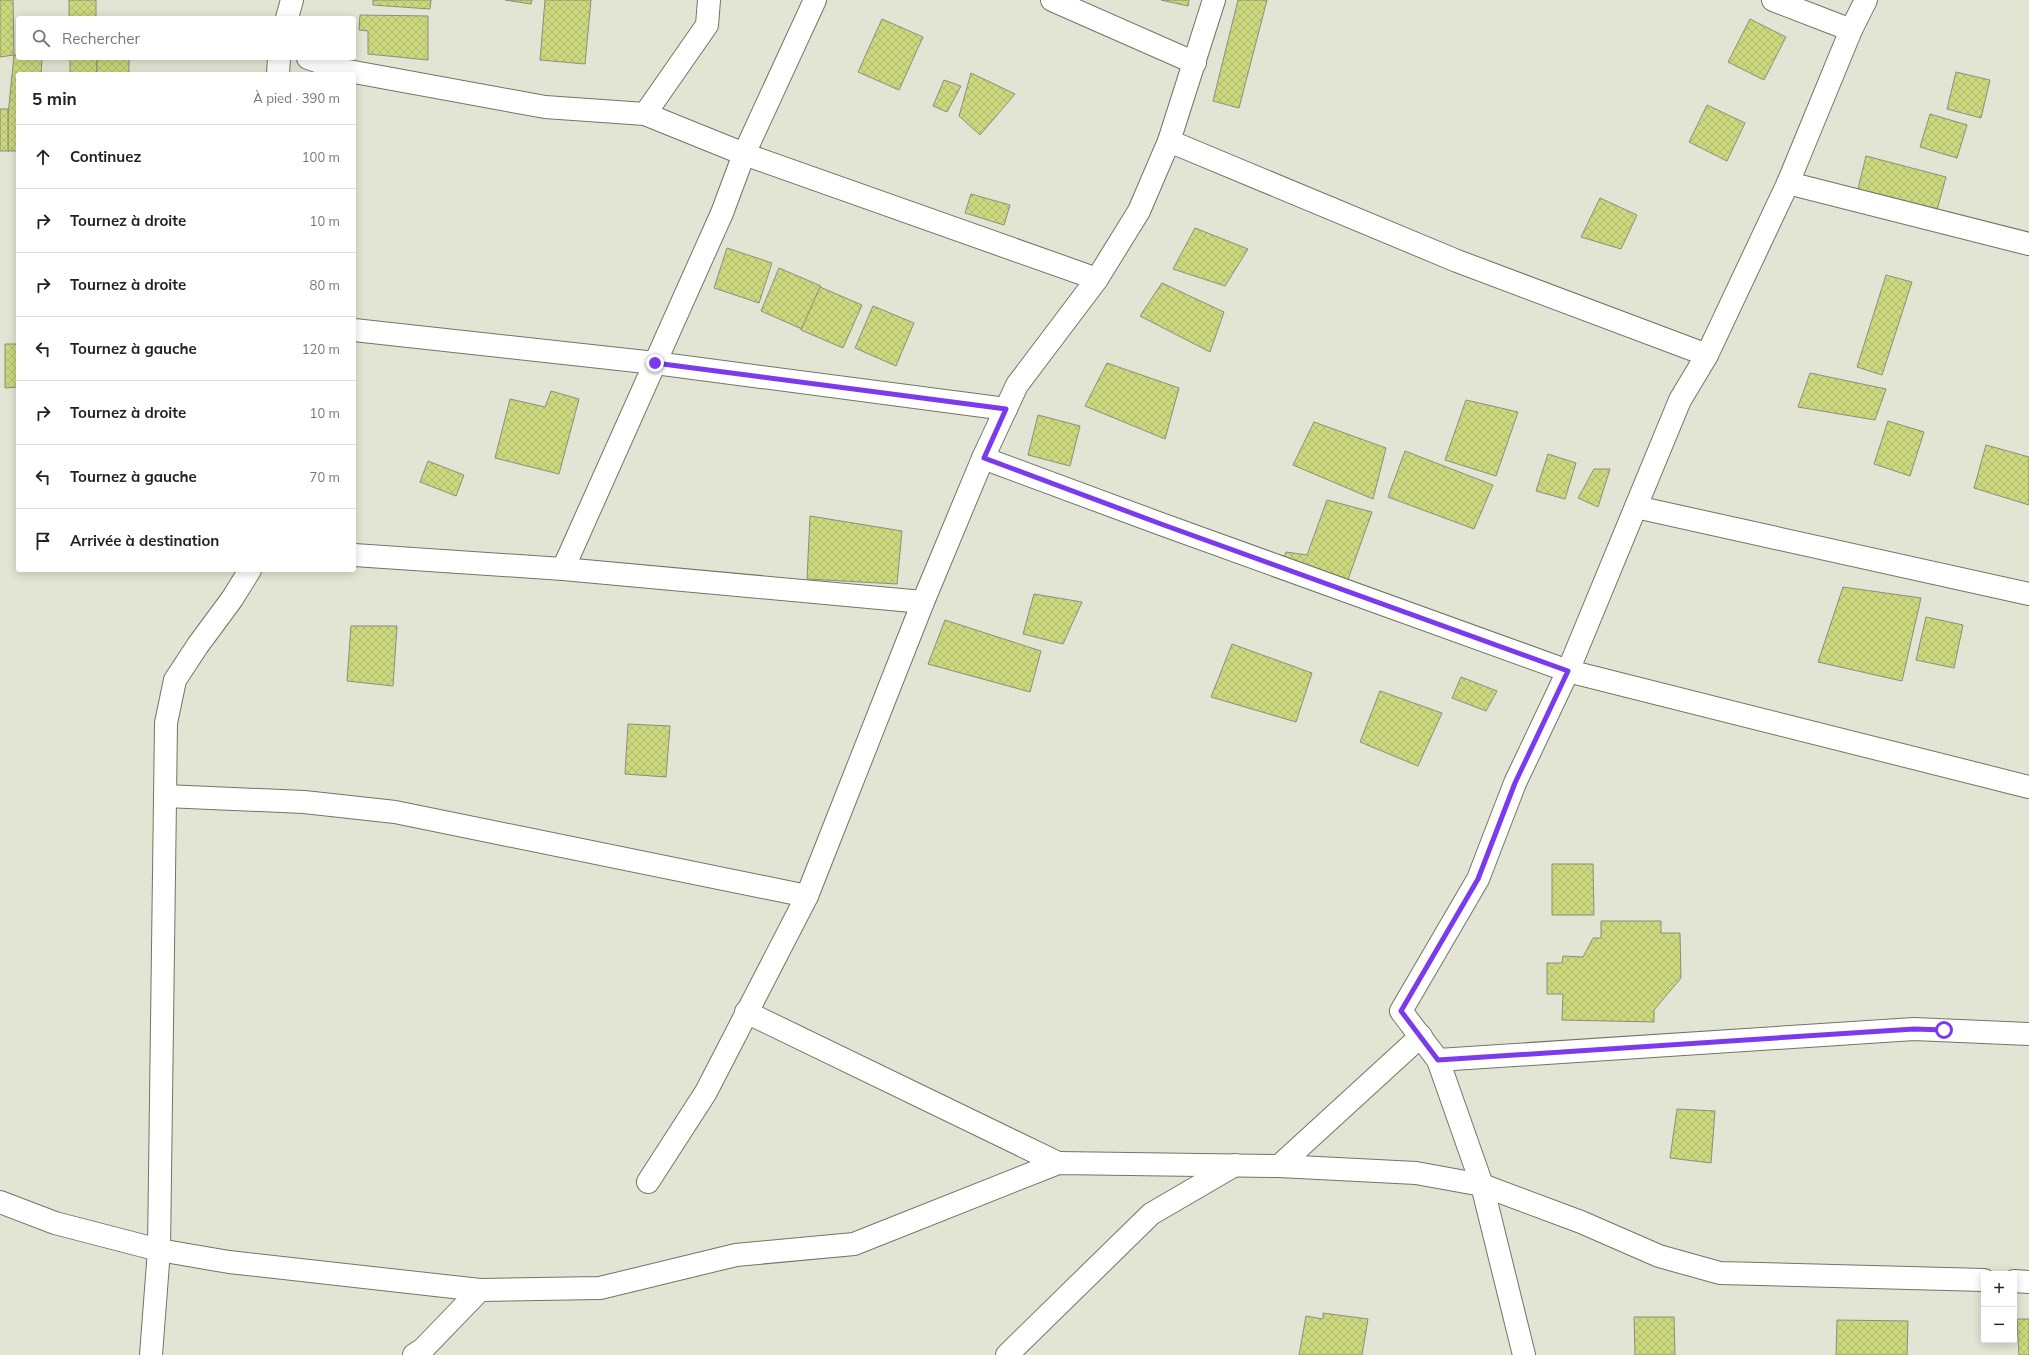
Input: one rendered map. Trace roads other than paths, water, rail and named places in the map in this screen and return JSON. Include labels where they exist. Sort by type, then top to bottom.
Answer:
[{"type":"street","points":[[288,16],[292,0]]},
{"type":"street","points":[[645,114],[707,25],[709,0]]},
{"type":"street","points":[[562,569],[722,213],[744,154],[816,0]]},
{"type":"street","points":[[1052,0],[1195,63]]},
{"type":"street","points":[[648,1182],[706,1092],[807,896],[922,602],[1017,385],[1097,279],[1139,211],[1169,141],[1214,0]]},
{"type":"street","points":[[1773,0],[1851,30]]},
{"type":"street","points":[[1524,1355],[1482,1185],[1438,1060],[1401,1011],[1478,879],[1515,783],[1568,671],[1680,400],[1707,355],[1788,183],[1851,30],[1866,0]]},
{"type":"street","points":[[278,72],[279,60]]},
{"type":"street","points":[[314,60],[343,70],[354,72]]},
{"type":"street","points":[[356,72],[545,107],[645,114],[744,154],[1097,279]]},
{"type":"street","points":[[1169,141],[1457,261],[1707,355]]},
{"type":"street","points":[[1788,183],[2029,244]]},
{"type":"street","points":[[356,330],[655,363],[1006,409]]},
{"type":"street","points":[[984,458],[1161,524],[1568,671],[2029,787]]},
{"type":"street","points":[[1636,507],[2029,594]]},
{"type":"street","points":[[356,555],[562,569],[922,602]]},
{"type":"street","points":[[151,1355],[159,1250],[166,722],[175,680],[198,645],[232,599],[249,572]]},
{"type":"street","points":[[165,796],[304,802],[395,812],[807,896]]},
{"type":"street","points":[[746,1012],[1058,1163]]},
{"type":"street","points":[[1438,1060],[1914,1029],[2029,1034]]},
{"type":"street","points":[[1279,1166],[1421,1036]]},
{"type":"street","points":[[0,1202],[55,1223],[159,1250],[229,1262],[480,1290],[600,1288],[736,1255],[854,1244],[1058,1163],[1236,1164],[1416,1173],[1482,1185],[1581,1222],[1659,1256],[1720,1273],[1981,1280]]},
{"type":"street","points":[[1006,1355],[1151,1214],[1236,1164]]},
{"type":"street","points":[[2017,1281],[2029,1282]]},
{"type":"street","points":[[414,1355],[424,1349],[480,1290]]}]
